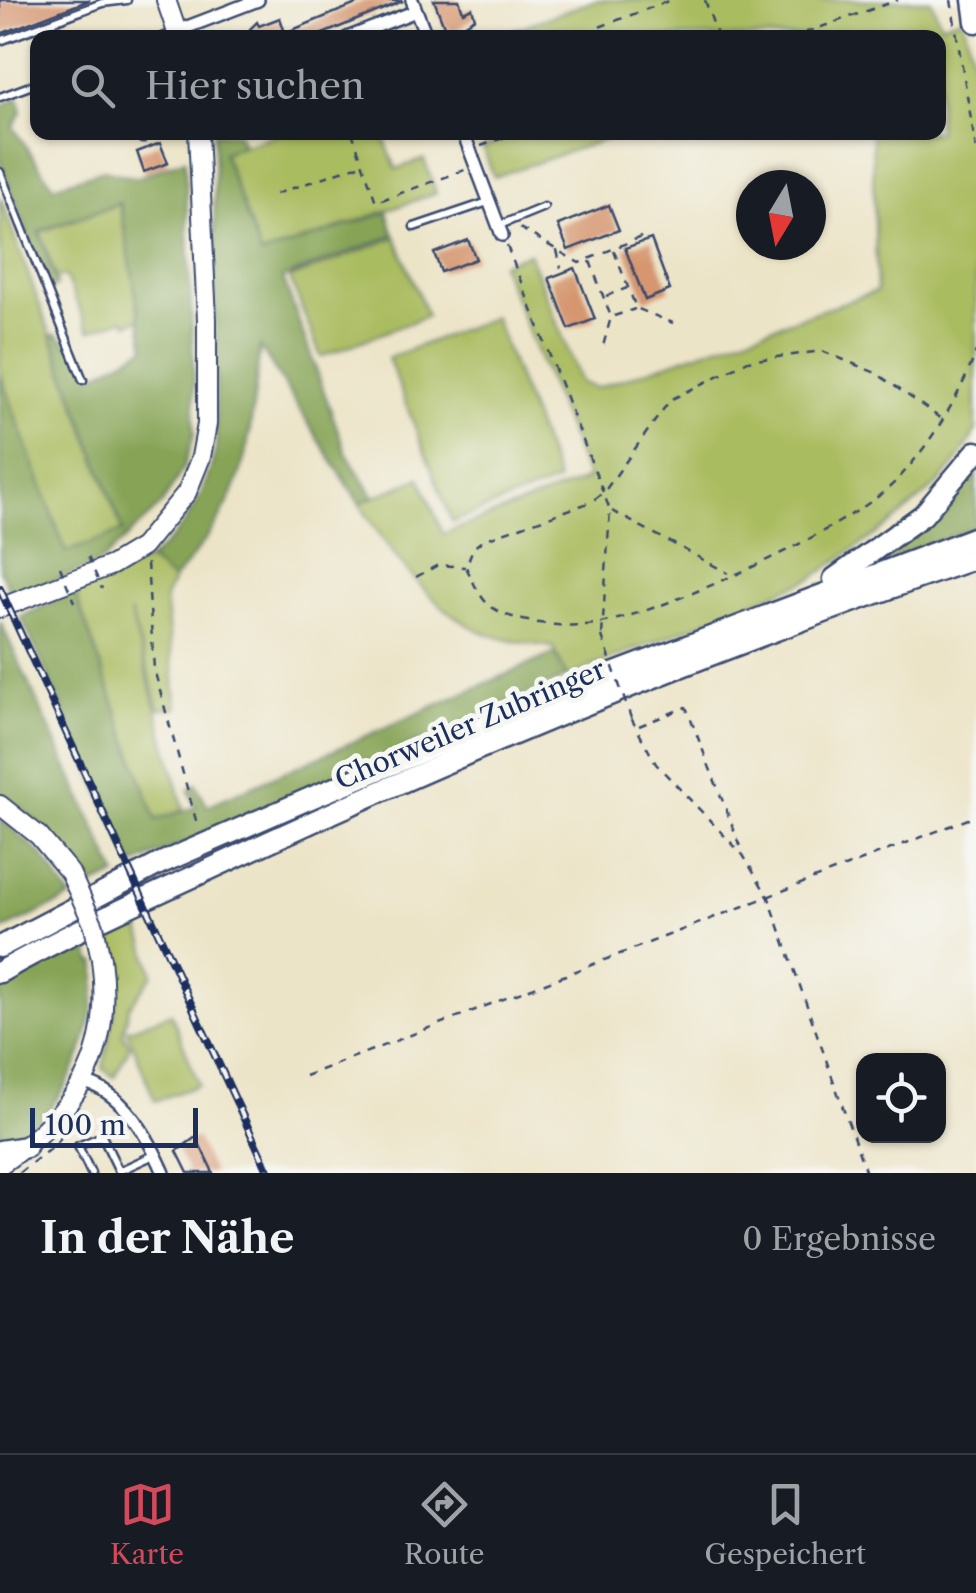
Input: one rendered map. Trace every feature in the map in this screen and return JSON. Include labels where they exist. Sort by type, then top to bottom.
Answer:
[{"type":"highway","points":[[973,0],[976,22]]},
{"type":"highway","name":"Chorweiler Zubringer","points":[[790,606],[857,566],[924,515],[976,452]]},
{"type":"highway","name":"Chorweiler Zubringer","points":[[0,947],[162,863],[312,798],[790,606],[976,537]]},
{"type":"highway","name":"Chorweiler Zubringer","points":[[3,971],[322,817],[577,706],[794,622],[976,558]]},
{"type":"highway","points":[[0,938],[26,934]]},
{"type":"highway","points":[[0,1151],[26,1147]]},
{"type":"street","points":[[166,0],[171,30]]},
{"type":"street","points":[[182,30],[237,4],[258,0]]},
{"type":"street","points":[[363,30],[414,5],[424,30]]},
{"type":"street","points":[[0,608],[112,565],[142,547],[187,492],[201,458],[207,424],[207,320],[198,140]]},
{"type":"street","points":[[466,140],[500,230]]},
{"type":"street","points":[[0,805],[38,836],[70,873],[94,926],[101,959],[103,1015],[83,1082],[63,1115],[0,1165]]},
{"type":"street","points":[[83,1082],[92,1084],[128,1113],[164,1173]]},
{"type":"lane","points":[[30,30],[110,1],[127,0]]},
{"type":"lane","points":[[0,41],[30,30]]},
{"type":"lane","points":[[0,97],[30,86]]},
{"type":"lane","points":[[0,172],[82,380]]},
{"type":"lane","points":[[414,228],[490,202]]},
{"type":"lane","points":[[500,230],[544,207]]},
{"type":"lane","points":[[91,1173],[78,1146],[102,1136],[119,1171],[156,1154]]},
{"type":"path","points":[[591,30],[671,0]]},
{"type":"path","points":[[705,0],[715,30]]},
{"type":"path","points":[[813,30],[898,0]]},
{"type":"path","points":[[951,0],[976,149]]},
{"type":"path","points":[[355,140],[376,202],[476,166]]},
{"type":"path","points":[[470,150],[497,140]]},
{"type":"path","points":[[276,194],[363,164]]},
{"type":"path","points":[[648,234],[579,263],[515,225],[500,230],[610,510],[606,611],[600,624],[632,718],[656,764],[744,854]]},
{"type":"path","points":[[558,248],[561,268]]},
{"type":"path","points":[[614,250],[636,308]]},
{"type":"path","points":[[589,259],[611,317],[602,350]]},
{"type":"path","points":[[604,297],[628,287]]},
{"type":"path","points":[[611,317],[636,308],[673,323]]},
{"type":"path","points":[[940,418],[876,373],[822,351],[748,362],[670,400],[604,492],[591,502],[483,540],[472,548],[466,567],[482,597],[509,614],[573,627],[600,624],[730,574],[847,520],[896,481],[940,418],[976,351]]},
{"type":"path","points":[[610,510],[730,574]]},
{"type":"path","points":[[142,547],[148,566],[156,684],[197,824]]},
{"type":"path","points":[[88,557],[102,590]]},
{"type":"path","points":[[80,566],[96,559]]},
{"type":"path","points":[[416,577],[438,565],[466,567]]},
{"type":"path","points":[[60,567],[74,602]]},
{"type":"path","points":[[49,578],[64,572]]},
{"type":"path","points":[[60,592],[78,585]]},
{"type":"path","points":[[636,727],[686,707],[744,854],[768,898],[866,1173]]},
{"type":"path","points":[[306,1076],[976,816]]},
{"type":"green space","points":[[596,0],[931,0],[941,24],[963,18],[976,73],[976,431],[958,460],[938,484],[889,525],[811,579],[567,677],[553,647],[485,633],[441,605],[395,556],[359,503],[420,478],[443,534],[588,479],[501,264],[529,253],[581,383],[597,388],[877,291],[872,140],[946,140],[946,30],[513,30]]},
{"type":"green space","points":[[18,97],[22,111],[13,127],[53,186],[104,170],[136,178],[185,159],[194,435],[184,467],[162,504],[101,562],[13,598],[0,570],[0,374],[66,552],[123,531],[51,335],[57,335],[81,354],[91,377],[145,348],[120,203],[39,231],[57,285],[49,290],[0,162],[0,107]]},
{"type":"green space","points":[[214,140],[241,140],[243,145],[223,153],[261,255],[387,212],[394,235],[283,278],[346,453],[374,497],[359,503],[260,347],[247,446],[231,497],[173,580],[149,560],[174,536],[192,510],[216,449]]},
{"type":"green space","points":[[260,140],[385,140],[396,169],[424,159],[436,193],[261,256],[223,152]]},
{"type":"green space","points":[[493,140],[603,140],[494,177],[483,148],[494,144]]},
{"type":"green space","points":[[0,197],[123,532],[66,553],[0,374]]},
{"type":"green space","points":[[119,204],[142,318],[127,324],[124,319],[89,331],[65,276],[56,278],[40,232]]},
{"type":"green space","points":[[396,237],[427,316],[321,357],[290,278]]},
{"type":"green space","points":[[494,317],[558,481],[452,522],[388,358]]},
{"type":"green space","points":[[976,462],[976,527],[865,568]]},
{"type":"green space","points":[[149,560],[173,580],[165,598],[177,708],[159,709],[130,612],[184,810],[156,820],[74,591]]},
{"type":"green space","points":[[74,591],[156,820],[196,807],[189,790],[196,784],[207,806],[555,653],[567,677],[133,865],[21,617]]},
{"type":"green space","points":[[0,621],[117,875],[90,887],[49,832],[0,793]]},
{"type":"green space","points":[[0,818],[42,855],[71,898],[0,931]]},
{"type":"green space","points":[[136,915],[153,974],[129,1007],[123,1034],[130,1046],[114,1077],[103,1068],[117,996],[106,930]]},
{"type":"green space","points":[[87,939],[92,963],[96,962],[95,989],[84,1043],[74,1069],[44,1115],[24,1133],[0,1146],[0,986]]},
{"type":"green space","points":[[171,1013],[199,1085],[155,1101],[127,1030]]},
{"type":"building","points":[[0,0],[90,0],[0,34]]},
{"type":"building","points":[[366,0],[403,1],[332,30],[292,30]]},
{"type":"building","points":[[434,0],[459,0],[463,12],[472,8],[475,18],[456,30],[445,29]]},
{"type":"building","points":[[280,18],[284,30],[250,30],[257,22],[259,26]]},
{"type":"building","points":[[160,143],[168,163],[144,172],[137,152]]},
{"type":"building","points":[[609,205],[619,230],[568,250],[558,225]]},
{"type":"building","points":[[651,239],[670,290],[645,300],[625,248]]},
{"type":"building","points":[[468,240],[476,259],[441,272],[434,253]]},
{"type":"building","points":[[575,268],[595,319],[569,329],[549,278]]},
{"type":"building","points":[[196,1137],[213,1173],[188,1173],[177,1151]]},
{"type":"railway","points":[[0,589],[269,1173]]}]
